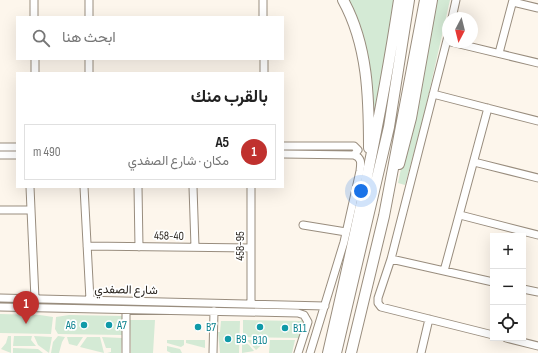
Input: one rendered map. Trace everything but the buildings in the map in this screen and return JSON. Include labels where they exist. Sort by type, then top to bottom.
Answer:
[{"type":"highway","points":[[343,0],[357,34],[367,88],[369,149],[365,192]]},
{"type":"highway","points":[[328,353],[353,224],[365,192],[394,36],[399,0]]},
{"type":"highway","points":[[336,353],[389,127],[410,0]]},
{"type":"highway","points":[[351,353],[384,216],[425,0]]},
{"type":"highway","points":[[384,216],[408,134],[432,0]]},
{"type":"street","points":[[34,0],[34,16]]},
{"type":"street","points":[[89,0],[89,16]]},
{"type":"street","points":[[263,0],[263,16]]},
{"type":"street","points":[[453,12],[456,0]]},
{"type":"street","points":[[499,53],[513,1],[538,8]]},
{"type":"street","points":[[446,48],[391,259],[378,298],[378,303],[381,307],[490,334]]},
{"type":"street","points":[[478,48],[538,63]]},
{"type":"street","points":[[35,60],[35,72]]},
{"type":"street","points":[[89,60],[89,72]]},
{"type":"street","points":[[264,60],[264,72]]},
{"type":"street","points":[[433,94],[538,121]]},
{"type":"street","points":[[444,271],[488,108]]},
{"type":"street","points":[[284,146],[354,146],[358,150],[354,155]]},
{"type":"street","points":[[0,147],[16,147]]},
{"type":"street","points":[[284,154],[354,155],[359,158],[361,163],[353,224],[346,232],[310,353]]},
{"type":"street","points":[[0,155],[16,155]]},
{"type":"street","points":[[474,162],[538,178]]},
{"type":"street","points":[[30,188],[35,299]]},
{"type":"street","points":[[84,188],[90,300]]},
{"type":"street","points":[[138,188],[139,247]]},
{"type":"street","points":[[194,188],[195,248]]},
{"type":"street","name":"458-95","points":[[251,188],[251,304]]},
{"type":"street","points":[[0,210],[30,210]]},
{"type":"street","points":[[460,215],[538,235]]},
{"type":"street","points":[[303,225],[346,232]]},
{"type":"street","name":"458-40","points":[[87,246],[251,248]]},
{"type":"street","points":[[391,259],[490,281]]},
{"type":"street","points":[[526,290],[538,292]]},
{"type":"street","name":"شارع الصفدي","points":[[0,298],[325,306]]},
{"type":"street","points":[[50,299],[50,308]]},
{"type":"street","points":[[58,300],[58,309]]},
{"type":"street","points":[[0,308],[214,311],[301,314],[306,317],[308,322],[298,353]]},
{"type":"street","points":[[126,310],[126,353]]},
{"type":"street","points":[[212,353],[214,311]]},
{"type":"street","points":[[421,353],[429,319]]},
{"type":"street","points":[[518,341],[538,346]]},
{"type":"green space","points":[[347,0],[394,0],[372,136],[372,109]]},
{"type":"green space","points":[[436,0],[450,0],[447,12],[442,12],[442,35],[423,119],[405,185],[398,183]]},
{"type":"green space","points":[[0,314],[40,315],[53,317],[51,334],[0,333]]},
{"type":"green space","points":[[69,315],[123,316],[122,335],[58,334],[55,329],[56,317]]},
{"type":"green space","points":[[302,319],[304,324],[300,324],[299,338],[243,337],[243,320],[301,321]]},
{"type":"green space","points":[[130,320],[155,320],[153,353],[131,353]]},
{"type":"green space","points":[[221,321],[240,321],[239,353],[220,353],[218,332],[220,332]]},
{"type":"green space","points":[[8,336],[11,336],[11,353],[1,349],[6,343]]},
{"type":"green space","points":[[14,336],[32,336],[31,340],[36,346],[13,346]]},
{"type":"green space","points":[[34,336],[52,337],[49,353],[38,345]]},
{"type":"green space","points":[[58,336],[65,337],[59,353],[51,353],[53,342]]},
{"type":"green space","points":[[67,337],[83,337],[77,346],[69,344]]},
{"type":"green space","points":[[87,337],[100,337],[104,353],[80,347]]},
{"type":"green space","points":[[102,337],[122,338],[121,353],[107,353],[111,352],[111,348],[106,348]]},
{"type":"green space","points":[[167,340],[184,340],[184,345],[181,347],[167,343]]},
{"type":"green space","points":[[186,340],[205,340],[205,348],[186,343]]},
{"type":"green space","points":[[242,340],[249,345],[254,351],[242,353]]},
{"type":"green space","points":[[247,340],[267,340],[256,350]]},
{"type":"green space","points":[[270,340],[295,340],[292,353],[269,353]]},
{"type":"green space","points":[[167,346],[180,349],[182,353],[171,353],[167,351]]},
{"type":"green space","points":[[13,348],[38,349],[43,353],[13,353]]},
{"type":"place","name":"A5","points":[[26,324]]},
{"type":"place","name":"A6","points":[[84,325]]},
{"type":"place","name":"A7","points":[[109,325]]},
{"type":"place","name":"B7","points":[[198,327]]},
{"type":"place","name":"B10","points":[[260,327]]},
{"type":"place","name":"B11","points":[[285,328]]},
{"type":"place","name":"B9","points":[[228,339]]}]
